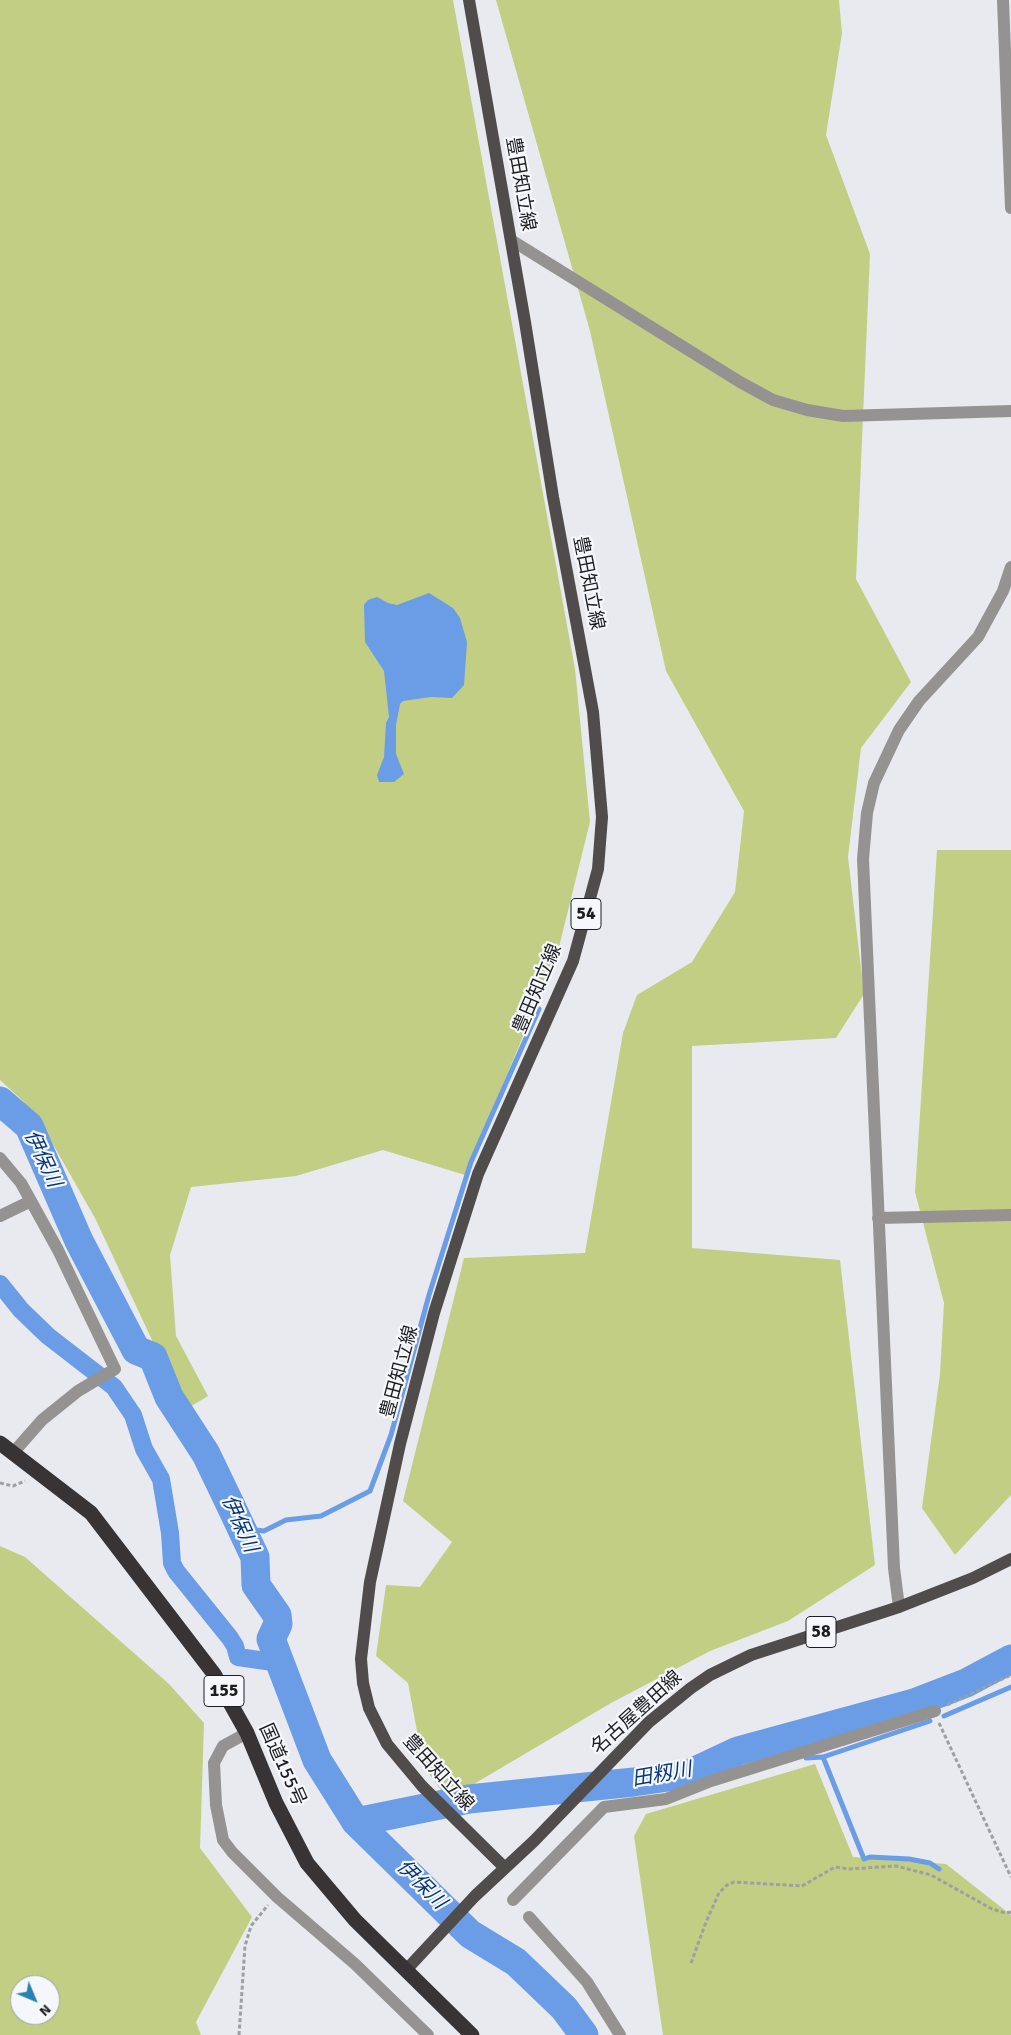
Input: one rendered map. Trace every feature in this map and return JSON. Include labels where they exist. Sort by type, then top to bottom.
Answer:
[{"type":"highway","name":"国道155号","points":[[0,1443],[91,1513],[214,1674],[247,1733],[276,1803],[307,1863],[355,1920],[407,1969],[472,2035]]},
{"type":"main road","name":"豊田知立線","points":[[469,0],[553,497],[593,712],[602,817],[598,869],[573,961],[478,1174],[437,1304],[400,1444],[370,1582],[362,1637],[363,1683],[369,1708],[387,1744],[452,1818],[505,1868]]},
{"type":"main road","name":"名古屋豊田線","points":[[407,1969],[644,1727],[691,1688],[710,1675],[751,1655],[899,1607],[973,1578],[1011,1560]]},
{"type":"street","points":[[1004,0],[1011,208]]},
{"type":"street","points":[[511,240],[740,382],[773,400],[807,410],[843,416],[1011,411]]},
{"type":"street","points":[[899,1607],[894,1568],[863,859],[867,812],[874,782],[899,730],[919,701],[978,637],[1003,591],[1011,567]]},
{"type":"street","points":[[0,1158],[21,1183],[58,1250],[115,1369],[78,1391],[42,1420],[13,1453]]},
{"type":"street","points":[[0,1216],[31,1201]]},
{"type":"street","points":[[878,1218],[1011,1215]]},
{"type":"street","points":[[513,1900],[604,1806],[666,1799],[711,1781],[936,1711]]},
{"type":"street","points":[[247,1733],[223,1746],[214,1763],[216,1806],[223,1840],[232,1852],[277,1897],[355,1964],[428,2035]]},
{"type":"street","points":[[529,1917],[587,1982],[620,2035]]},
{"type":"path","points":[[0,1483],[19,1484],[35,1470]]},
{"type":"path","points":[[1011,1675],[936,1711],[941,1729],[1011,1877]]},
{"type":"path","points":[[691,1963],[719,1892],[734,1882],[802,1886],[835,1867],[849,1869],[896,1866],[931,1875],[992,1909],[1005,1913],[1011,1912]]},
{"type":"path","points":[[238,2035],[245,1946],[251,1926],[277,1897]]},
{"type":"green space","points":[[0,0],[453,0],[575,669],[590,822],[557,955],[465,1175],[383,1150],[296,1176],[191,1187],[170,1255],[176,1336],[208,1396],[188,1408],[159,1355],[95,1218],[46,1132],[23,1101],[0,1080]]},
{"type":"green space","points":[[496,0],[839,0],[842,33],[826,135],[870,254],[856,579],[911,682],[861,748],[848,857],[864,994],[836,1038],[692,1046],[692,1248],[840,1260],[875,1565],[788,1621],[710,1651],[611,1703],[457,1794],[441,1790],[411,1749],[417,1731],[408,1683],[376,1656],[386,1585],[420,1587],[452,1542],[403,1501],[464,1258],[585,1253],[623,1033],[637,995],[692,962],[735,892],[744,811],[666,671],[590,331]]},
{"type":"green space","points":[[937,850],[1011,850],[1011,1495],[955,1555],[922,1508],[940,1374],[944,1303],[915,1192]]},
{"type":"green space","points":[[0,1546],[25,1557],[169,1684],[204,1723],[200,1848],[252,1917],[196,2022],[201,2035],[0,2035]]},
{"type":"green space","points":[[815,1764],[853,1857],[946,1864],[1011,1915],[1011,2035],[663,2035],[634,1836],[646,1814]]},
{"type":"water","points":[[429,593],[453,608],[460,618],[467,642],[464,685],[452,698],[431,697],[403,701],[400,704],[396,725],[396,754],[404,774],[394,782],[379,782],[377,775],[384,757],[386,723],[389,717],[384,671],[365,642],[364,605],[368,600],[377,597],[397,605]]},
{"type":"waterway","points":[[241,1528],[264,1531],[286,1520],[321,1516],[370,1491],[391,1435],[429,1295],[471,1162],[539,1009]]},
{"type":"waterway","name":"伊保川","points":[[0,1101],[29,1126],[79,1241],[136,1350],[153,1357],[169,1397],[206,1454],[255,1557],[256,1585],[277,1615],[278,1624],[271,1639],[317,1760],[356,1822],[470,1934],[516,1962],[564,2008],[584,2035]]},
{"type":"waterway","points":[[0,1284],[21,1310],[48,1336],[114,1387],[133,1415],[144,1449],[161,1479],[170,1533],[172,1563],[176,1571],[230,1638],[235,1646],[238,1657],[280,1663]]},
{"type":"waterway","name":"田籾川","points":[[356,1822],[469,1799],[634,1782],[689,1774],[738,1751],[914,1703],[966,1683],[1011,1659]]},
{"type":"waterway","points":[[944,1716],[1011,1687]]},
{"type":"waterway","points":[[806,1758],[823,1757],[930,1721]]},
{"type":"waterway","points":[[823,1757],[864,1859],[870,1857],[909,1859],[930,1863],[939,1869]]}]
